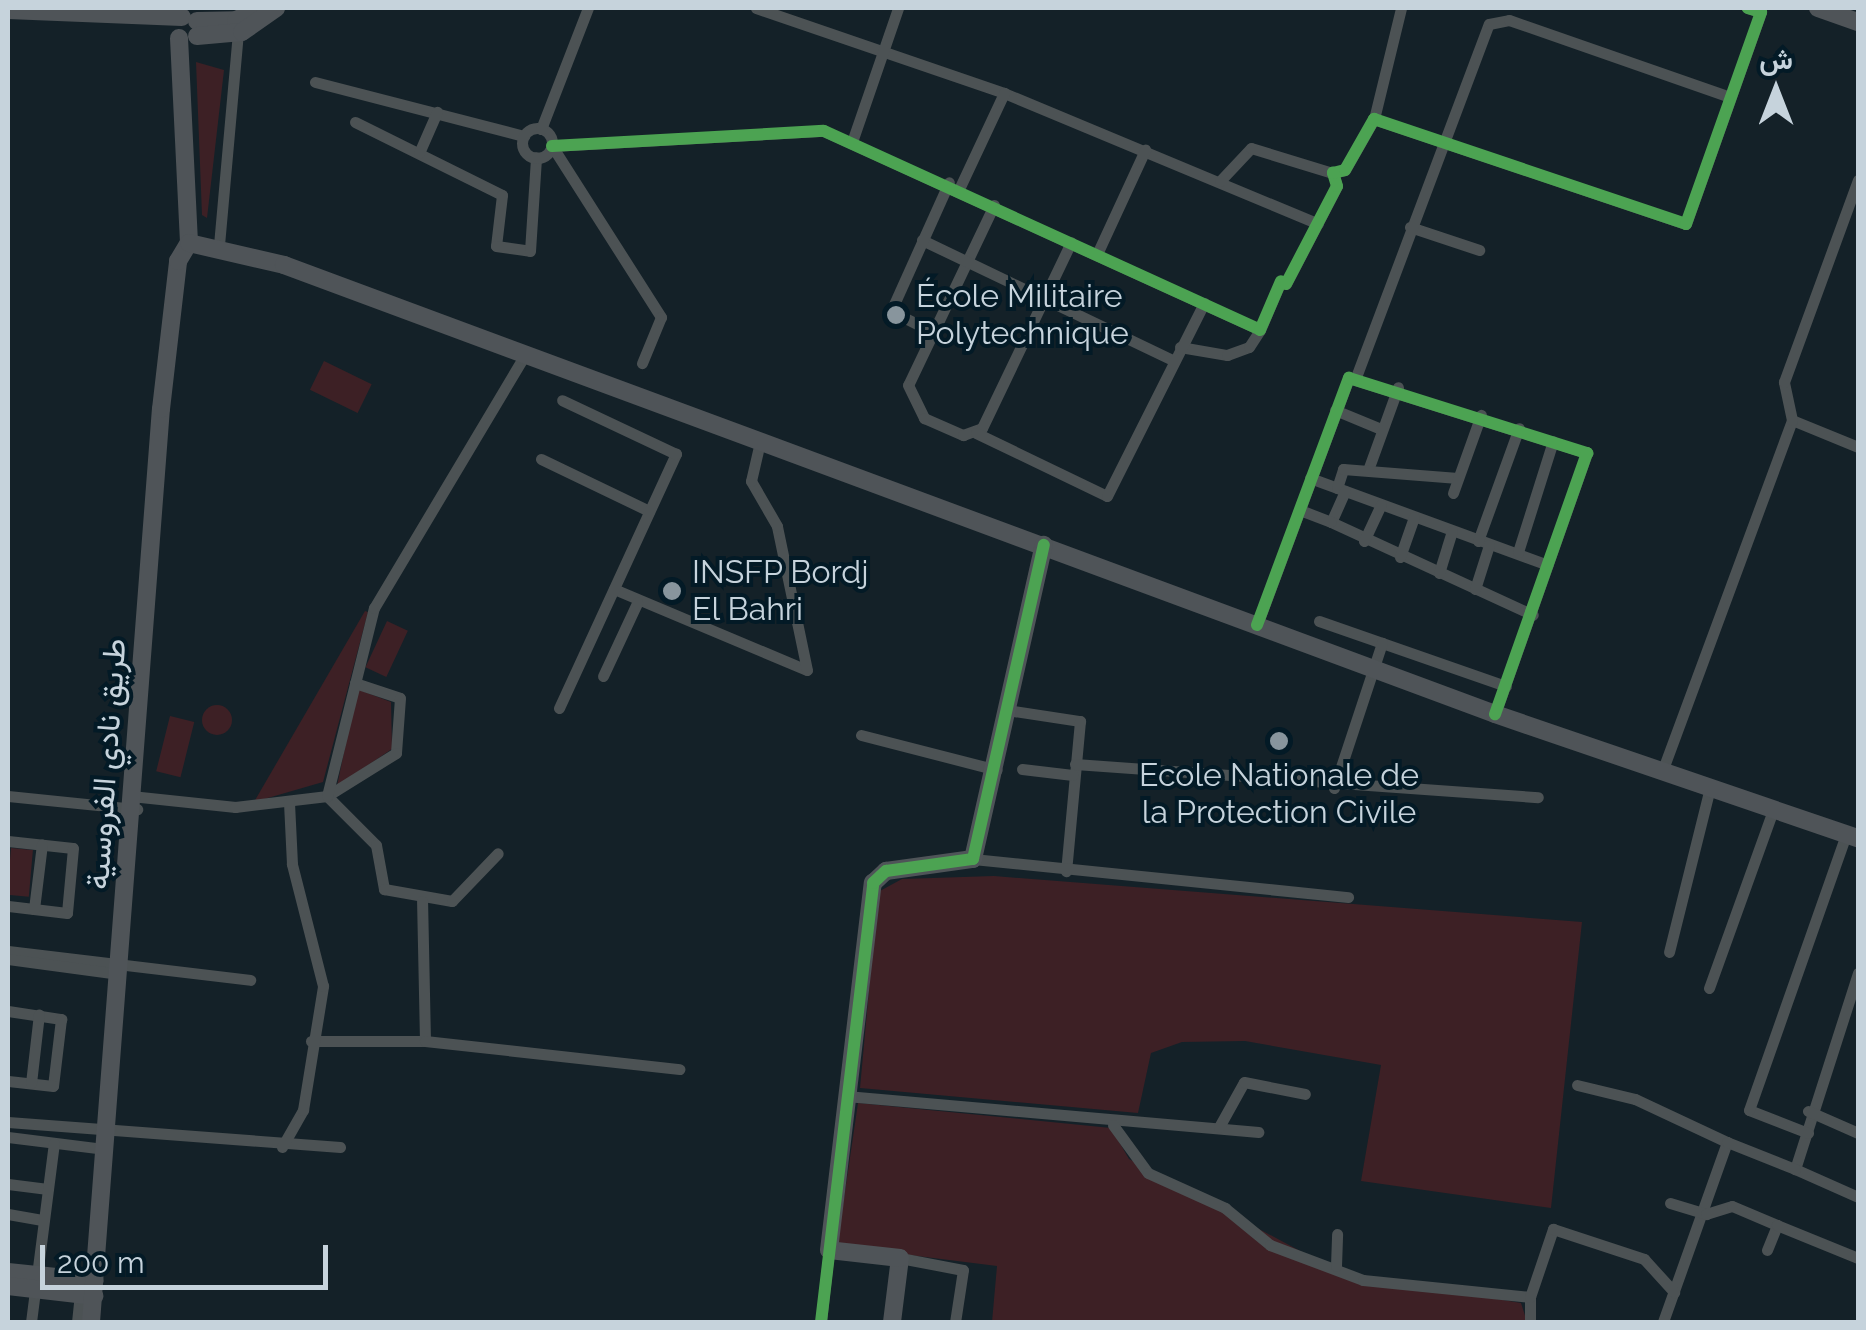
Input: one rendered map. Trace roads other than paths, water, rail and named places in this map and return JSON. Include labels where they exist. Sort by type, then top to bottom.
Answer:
[{"type":"main road","points":[[186,35],[261,8]]},
{"type":"main road","points":[[8,10],[136,22],[186,35],[238,33],[276,8]]},
{"type":"main road","points":[[1818,8],[1858,22]]},
{"type":"main road","name":"طريق نادي الفروسية","points":[[91,1322],[87,1288],[106,1141],[161,408],[178,261],[189,243],[186,35]]},
{"type":"main road","points":[[189,243],[219,245],[1495,714],[1852,836]]},
{"type":"main road","points":[[895,1258],[829,1250],[873,883],[886,870],[973,859],[1044,546]]},
{"type":"main road","points":[[882,1322],[895,1258]]},
{"type":"main road","points":[[892,1322],[895,1258]]},
{"type":"main road","points":[[8,1272],[37,1283]]},
{"type":"main road","points":[[8,1286],[37,1283],[87,1288]]},
{"type":"street","points":[[315,82],[524,136],[541,128],[588,8]]},
{"type":"street","points":[[756,8],[1004,93],[1318,224]]},
{"type":"street","points":[[853,138],[888,52],[898,8]]},
{"type":"street","points":[[1220,181],[1251,148],[1332,173],[1345,170],[1374,118],[1401,8]]},
{"type":"street","points":[[1374,118],[1686,224],[1761,12],[1748,8]]},
{"type":"street","points":[[1257,625],[1335,410],[1356,377],[1480,36],[1499,20],[1730,97]]},
{"type":"street","points":[[219,245],[238,33]]},
{"type":"street","points":[[934,333],[889,310],[922,240],[1004,93]]},
{"type":"street","points":[[419,153],[438,112]]},
{"type":"street","points":[[355,122],[502,195],[496,246],[530,251],[536,157],[524,136]]},
{"type":"street","points":[[541,128],[661,317],[642,363]]},
{"type":"street","points":[[536,157],[552,146],[824,131],[853,138],[1260,330]]},
{"type":"street","points":[[1097,254],[1146,150]]},
{"type":"street","points":[[1180,347],[1227,355],[1249,347],[1318,224],[1336,186],[1332,173]]},
{"type":"street","points":[[1664,769],[1792,420],[1784,382],[1858,180]]},
{"type":"street","points":[[994,204],[934,333],[908,401],[924,418],[976,432],[1107,496],[1204,302]]},
{"type":"street","points":[[1410,228],[1478,250]]},
{"type":"street","points":[[922,240],[1173,360]]},
{"type":"street","points":[[976,432],[1070,242]]},
{"type":"street","points":[[328,796],[374,608],[524,356]]},
{"type":"street","points":[[1356,377],[1398,386],[1587,453],[1495,714]]},
{"type":"street","points":[[1368,470],[1398,386]]},
{"type":"street","points":[[559,708],[676,454],[562,400]]},
{"type":"street","points":[[1335,410],[1381,430]]},
{"type":"street","points":[[1453,493],[1481,414]]},
{"type":"street","points":[[1792,420],[1858,447]]},
{"type":"street","points":[[1475,590],[1484,542],[1519,428]]},
{"type":"street","points":[[1518,552],[1553,441]]},
{"type":"street","points":[[614,589],[637,603],[808,670],[777,526],[751,481],[760,442]]},
{"type":"street","points":[[541,459],[648,511]]},
{"type":"street","points":[[1331,522],[1343,469],[1458,478]]},
{"type":"street","points":[[1310,478],[1548,565]]},
{"type":"street","points":[[1364,541],[1381,505]]},
{"type":"street","points":[[1300,510],[1532,614]]},
{"type":"street","points":[[1400,556],[1414,517]]},
{"type":"street","points":[[1439,574],[1452,531]]},
{"type":"street","points":[[603,676],[637,603]]},
{"type":"street","points":[[1319,621],[1506,686]]},
{"type":"street","points":[[1334,788],[1382,643]]},
{"type":"street","points":[[8,796],[134,802],[289,802],[328,796],[396,753],[400,698],[354,683]]},
{"type":"street","points":[[1007,710],[1080,720],[1066,871]]},
{"type":"street","points":[[861,735],[996,770]]},
{"type":"street","points":[[1022,769],[1538,797]]},
{"type":"street","points":[[1669,952],[1710,787]]},
{"type":"street","points":[[328,796],[376,844],[384,889],[422,901],[452,901],[498,853]]},
{"type":"street","points":[[282,1148],[304,1110],[323,965],[304,926],[289,802]]},
{"type":"street","points":[[1708,988],[1774,807]]},
{"type":"street","points":[[1808,1132],[1749,1110],[1852,836]]},
{"type":"street","points":[[8,841],[73,848],[66,912],[8,906]]},
{"type":"street","points":[[34,909],[42,844]]},
{"type":"street","points":[[973,859],[1348,897]]},
{"type":"street","points":[[422,901],[425,1041]]},
{"type":"street","points":[[8,950],[119,969]]},
{"type":"street","points":[[8,959],[250,980]]},
{"type":"street","points":[[1795,1169],[1808,1132],[1808,1111],[1858,973]]},
{"type":"street","points":[[8,1011],[61,1020],[53,1086],[8,1081]]},
{"type":"street","points":[[31,1084],[39,1014]]},
{"type":"street","points":[[311,1042],[425,1041],[679,1070]]},
{"type":"street","points":[[1219,1127],[1237,1086],[1250,1080],[1305,1094]]},
{"type":"street","points":[[1577,1085],[1635,1099],[1858,1197]]},
{"type":"street","points":[[846,1096],[1113,1125],[1219,1127],[1258,1132]]},
{"type":"street","points":[[1808,1111],[1858,1133]]},
{"type":"street","points":[[8,1122],[106,1141]]},
{"type":"street","points":[[1113,1125],[1148,1173],[1225,1208],[1270,1246],[1336,1266],[1363,1280],[1530,1297]]},
{"type":"street","points":[[8,1137],[54,1142],[340,1147]]},
{"type":"street","points":[[31,1322],[54,1142]]},
{"type":"street","points":[[1663,1322],[1706,1214],[1727,1142]]},
{"type":"street","points":[[8,1184],[48,1189]]},
{"type":"street","points":[[1670,1203],[1706,1214],[1732,1206],[1858,1258]]},
{"type":"street","points":[[8,1214],[43,1220]]},
{"type":"street","points":[[1767,1250],[1777,1224]]},
{"type":"street","points":[[1530,1322],[1530,1297],[1553,1229],[1644,1259],[1674,1292]]},
{"type":"street","points":[[1336,1266],[1337,1234]]},
{"type":"street","points":[[820,1322],[829,1250]]},
{"type":"street","points":[[895,1258],[963,1270],[955,1322]]},
{"type":"street","points":[[77,1322],[87,1288]]},
{"type":"place","name":"École Militaire Polytechnique","points":[[896,315]]},
{"type":"place","name":"INSFP Bordj El Bahri","points":[[672,591]]},
{"type":"place","name":"Ecole Nationale de la Protection Civile","points":[[1279,741]]}]
